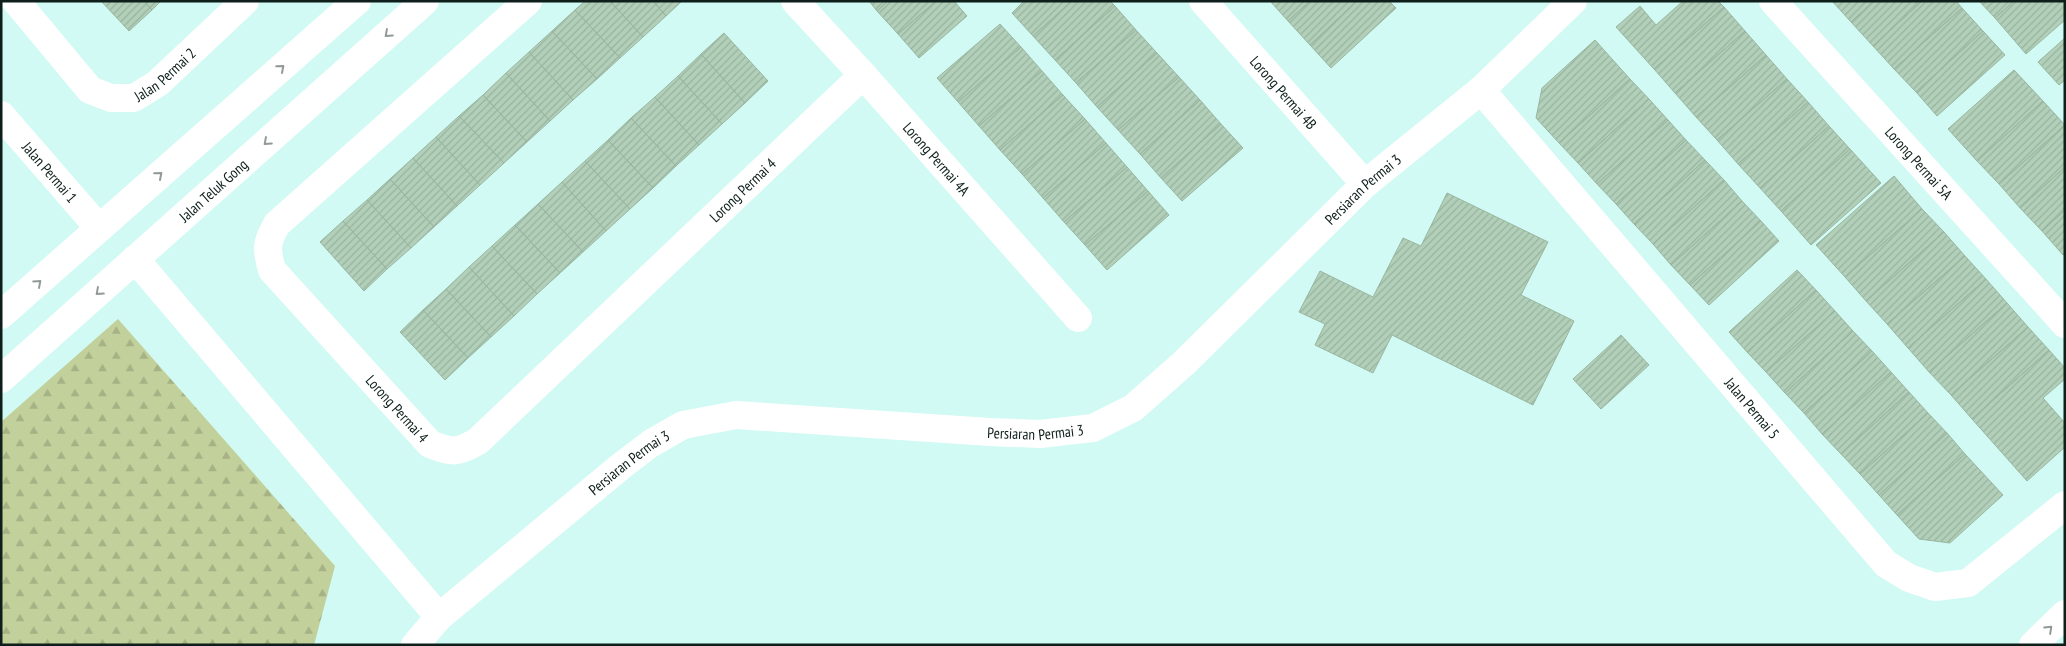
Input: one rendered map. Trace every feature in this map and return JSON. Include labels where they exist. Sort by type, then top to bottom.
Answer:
[{"type":"street","name":"Jalan Permai 2","points":[[16,1],[90,90],[111,98],[134,98],[158,83],[245,1]]},
{"type":"street","points":[[1,316],[357,1]]},
{"type":"street","name":"Jalan Teluk Gong","points":[[1,379],[425,1]]},
{"type":"street","name":"Lorong Permai 4","points":[[528,1],[277,224],[268,239],[268,254],[272,270],[430,444],[446,450],[462,450],[478,441],[863,75]]},
{"type":"street","name":"Lorong Permai 4A","points":[[795,1],[1078,318]]},
{"type":"street","name":"Lorong Permai 4B","points":[[1203,1],[1365,184]]},
{"type":"street","name":"Persiaran Permai 3","points":[[415,645],[439,617],[620,466],[650,444],[683,425],[736,415],[1032,433],[1093,428],[1133,408],[1184,363],[1365,184],[1481,90],[1573,1]]},
{"type":"street","name":"Lorong Permai 5A","points":[[1773,1],[2065,324]]},
{"type":"street","name":"Jalan Permai 5","points":[[1481,90],[1886,564],[1909,578],[1935,587],[1968,584],[2065,505]]},
{"type":"street","name":"Jalan Permai 1","points":[[1,116],[99,228]]},
{"type":"street","points":[[135,259],[439,617]]},
{"type":"street","points":[[2033,645],[2065,614]]},
{"type":"green space","points":[[118,319],[335,566],[314,645],[1,645],[1,422]]},
{"type":"building","points":[[101,1],[144,1],[152,10],[129,31]]},
{"type":"building","points":[[144,1],[161,1],[152,10]]},
{"type":"building","points":[[585,1],[610,1],[643,37],[620,58],[575,10]]},
{"type":"building","points":[[610,1],[653,1],[666,16],[643,37]]},
{"type":"building","points":[[653,1],[682,1],[666,16]]},
{"type":"building","points":[[869,1],[888,1],[877,11]]},
{"type":"building","points":[[888,1],[936,1],[898,34],[877,11]]},
{"type":"building","points":[[936,1],[954,1],[967,16],[919,58],[898,34]]},
{"type":"building","points":[[1024,1],[1072,1],[1033,36],[1012,13]]},
{"type":"building","points":[[1072,1],[1110,1],[1115,6],[1055,60],[1033,36]]},
{"type":"building","points":[[1270,1],[1310,1],[1288,21]]},
{"type":"building","points":[[1310,1],[1357,1],[1310,45],[1288,21]]},
{"type":"building","points":[[1357,1],[1389,1],[1396,8],[1331,68],[1310,45]]},
{"type":"building","points":[[1683,1],[1718,1],[1724,7],[1654,69],[1616,27],[1640,6],[1656,25]]},
{"type":"building","points":[[1832,1],[1874,1],[1851,22]]},
{"type":"building","points":[[1874,1],[1922,1],[1873,46],[1851,22]]},
{"type":"building","points":[[1922,1],[1956,1],[1962,8],[1894,69],[1873,46]]},
{"type":"building","points":[[1979,1],[2014,1],[1995,18]]},
{"type":"building","points":[[2014,1],[2065,1],[2065,20],[2026,54],[1995,18]]},
{"type":"building","points":[[1115,6],[1136,30],[1076,83],[1055,60]]},
{"type":"building","points":[[1724,7],[1745,31],[1675,93],[1654,69]]},
{"type":"building","points":[[1962,8],[1983,31],[1916,92],[1894,69]]},
{"type":"building","points":[[575,10],[620,58],[597,79],[552,31]]},
{"type":"building","points":[[1000,24],[1021,47],[958,102],[937,78]]},
{"type":"building","points":[[1136,30],[1157,53],[1097,107],[1076,83]]},
{"type":"building","points":[[552,31],[597,79],[573,100],[529,52]]},
{"type":"building","points":[[1745,31],[1766,55],[1696,117],[1675,93]]},
{"type":"building","points":[[1983,31],[2005,55],[1937,116],[1916,92]]},
{"type":"building","points":[[724,33],[768,81],[745,103],[701,54]]},
{"type":"building","points":[[2065,38],[2065,80],[2059,85],[2038,62]]},
{"type":"building","points":[[1595,40],[1630,79],[1559,143],[1536,118],[1542,88]]},
{"type":"building","points":[[1021,47],[1042,71],[979,126],[958,102]]},
{"type":"building","points":[[529,52],[573,100],[550,121],[506,73]]},
{"type":"building","points":[[1157,53],[1179,77],[1118,130],[1097,107]]},
{"type":"building","points":[[701,54],[745,103],[722,124],[678,76]]},
{"type":"building","points":[[1766,55],[1787,79],[1717,140],[1696,117]]},
{"type":"building","points":[[2014,70],[2043,101],[1977,161],[1948,129]]},
{"type":"building","points":[[1042,71],[1063,95],[1000,150],[979,126]]},
{"type":"building","points":[[506,73],[550,121],[527,142],[483,95]]},
{"type":"building","points":[[678,76],[722,124],[699,145],[655,97]]},
{"type":"building","points":[[1179,77],[1200,100],[1140,154],[1118,130]]},
{"type":"building","points":[[1630,79],[1649,99],[1578,163],[1559,143]]},
{"type":"building","points":[[1787,79],[1808,102],[1738,164],[1717,140]]},
{"type":"building","points":[[483,95],[527,142],[504,163],[459,116]]},
{"type":"building","points":[[1063,95],[1085,119],[1022,174],[1000,150]]},
{"type":"building","points":[[655,97],[699,145],[676,166],[631,118]]},
{"type":"building","points":[[1649,99],[1668,120],[1597,184],[1578,163]]},
{"type":"building","points":[[1200,100],[1221,124],[1161,178],[1140,154]]},
{"type":"building","points":[[2043,101],[2065,125],[1999,184],[1977,161]]},
{"type":"building","points":[[1808,102],[1829,126],[1760,188],[1738,164]]},
{"type":"building","points":[[459,116],[504,163],[480,185],[436,137]]},
{"type":"building","points":[[631,118],[676,166],[653,188],[608,140]]},
{"type":"building","points":[[1085,119],[1106,143],[1043,198],[1022,174]]},
{"type":"building","points":[[1668,120],[1686,140],[1616,204],[1597,184]]},
{"type":"building","points":[[1221,124],[1243,148],[1182,201],[1161,178]]},
{"type":"building","points":[[2065,125],[2065,167],[2020,208],[1999,184]]},
{"type":"building","points":[[1829,126],[1850,149],[1781,211],[1760,188]]},
{"type":"building","points":[[436,137],[480,185],[457,206],[413,158]]},
{"type":"building","points":[[608,140],[653,188],[630,209],[585,161]]},
{"type":"building","points":[[1686,140],[1705,160],[1634,224],[1616,204]]},
{"type":"building","points":[[1106,143],[1127,167],[1064,222],[1043,198]]},
{"type":"building","points":[[1850,149],[1881,183],[1811,245],[1781,211]]},
{"type":"building","points":[[413,158],[457,206],[434,227],[390,179]]},
{"type":"building","points":[[1705,160],[1724,180],[1653,244],[1634,224]]},
{"type":"building","points":[[585,161],[630,209],[606,231],[562,182]]},
{"type":"building","points":[[1127,167],[1148,191],[1085,245],[1064,222]]},
{"type":"building","points":[[2065,167],[2065,210],[2042,231],[2020,208]]},
{"type":"building","points":[[1894,176],[1922,209],[1845,277],[1816,245]]},
{"type":"building","points":[[390,179],[434,227],[411,248],[367,200]]},
{"type":"building","points":[[1724,180],[1742,201],[1671,265],[1653,244]]},
{"type":"building","points":[[562,182],[606,231],[583,252],[538,204]]},
{"type":"building","points":[[1148,191],[1169,215],[1107,270],[1085,245]]},
{"type":"building","points":[[1447,193],[1548,242],[1521,295],[1574,321],[1533,405],[1392,335],[1373,373],[1315,345],[1325,324],[1299,312],[1320,271],[1373,297],[1403,238],[1421,246]]},
{"type":"building","points":[[367,200],[411,248],[387,269],[343,221]]},
{"type":"building","points":[[1742,201],[1761,221],[1690,285],[1671,265]]},
{"type":"building","points":[[538,204],[583,252],[560,273],[515,225]]},
{"type":"building","points":[[1922,209],[1944,232],[1866,301],[1845,277]]},
{"type":"building","points":[[2065,210],[2065,254],[2063,255],[2042,231]]},
{"type":"building","points":[[343,221],[387,269],[364,291],[320,242]]},
{"type":"building","points":[[1761,221],[1779,241],[1709,305],[1690,285]]},
{"type":"building","points":[[515,225],[560,273],[537,294],[492,246]]},
{"type":"building","points":[[1944,232],[1965,256],[1887,324],[1866,301]]},
{"type":"building","points":[[492,246],[537,294],[514,316],[469,267]]},
{"type":"building","points":[[1965,256],[1986,279],[1908,348],[1887,324]]},
{"type":"building","points":[[469,267],[514,316],[491,337],[446,289]]},
{"type":"building","points":[[1797,270],[1816,290],[1747,352],[1729,332]]},
{"type":"building","points":[[1986,279],[2007,303],[1929,372],[1908,348]]},
{"type":"building","points":[[446,289],[491,337],[468,358],[423,310]]},
{"type":"building","points":[[1816,290],[1835,311],[1766,372],[1747,352]]},
{"type":"building","points":[[2007,303],[2028,327],[1951,395],[1929,372]]},
{"type":"building","points":[[423,310],[468,358],[445,380],[400,332]]},
{"type":"building","points":[[1835,311],[1853,331],[1785,393],[1766,372]]},
{"type":"building","points":[[2028,327],[2049,350],[1972,419],[1951,395]]},
{"type":"building","points":[[1853,331],[1872,351],[1804,413],[1785,393]]},
{"type":"building","points":[[1621,335],[1649,365],[1601,409],[1573,379]]},
{"type":"building","points":[[2049,350],[2065,368],[2065,379],[2043,398],[2065,423],[2065,447],[2027,481],[1972,419]]},
{"type":"building","points":[[1872,351],[1891,372],[1822,434],[1804,413]]},
{"type":"building","points":[[1891,372],[1909,392],[1841,454],[1822,434]]},
{"type":"building","points":[[1909,392],[1928,413],[1860,474],[1841,454]]},
{"type":"building","points":[[1928,413],[1947,433],[1879,495],[1860,474]]},
{"type":"building","points":[[1947,433],[1965,454],[1897,515],[1879,495]]},
{"type":"building","points":[[1965,454],[2003,495],[1950,543],[1919,539],[1897,515]]}]
